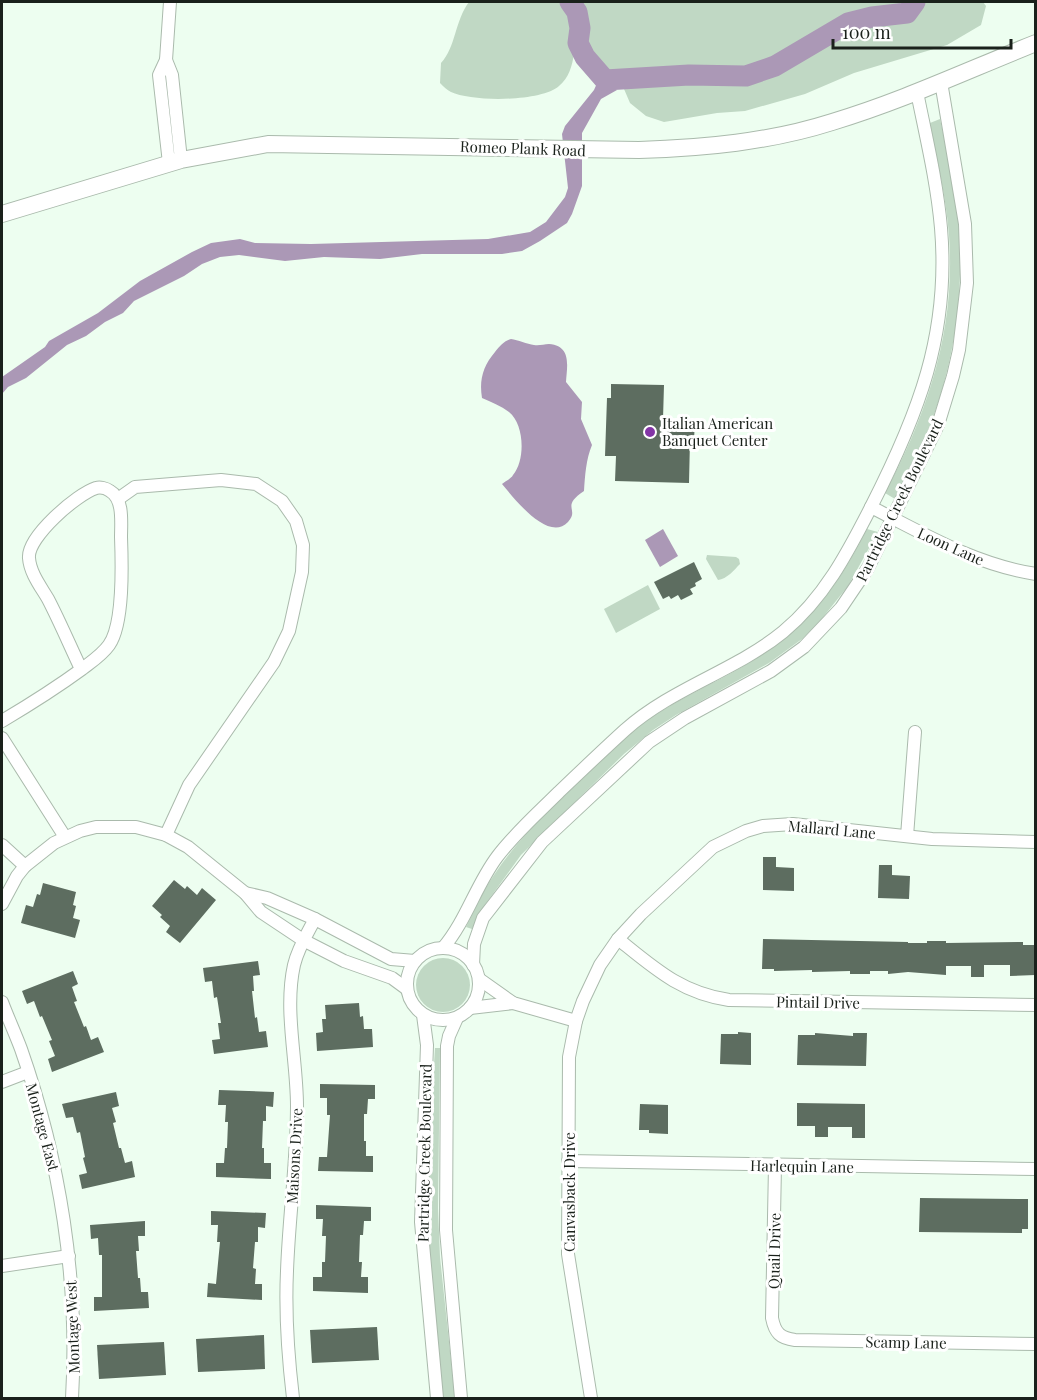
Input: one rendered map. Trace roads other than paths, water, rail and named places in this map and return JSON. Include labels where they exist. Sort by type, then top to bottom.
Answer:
[{"type":"main road","name":"Romeo Plank Road","points":[[2,214],[175,162],[268,144],[484,146],[597,150],[670,149],[744,142],[830,123],[916,92],[1035,43]]},
{"type":"street","points":[[170,2],[166,60],[172,75],[175,162]]},
{"type":"street","name":"Partridge Creek Boulevard","points":[[473,964],[474,944],[483,918],[542,842],[649,742],[685,718],[771,671],[824,628],[855,589],[893,519],[938,425],[953,376],[964,315],[967,283],[965,224],[941,82]]},
{"type":"street","name":"Partridge Creek Boulevard","points":[[443,948],[454,934],[486,873],[531,819],[604,748],[645,714],[767,644],[800,616],[832,577],[848,551],[909,429],[925,382],[937,333],[942,274],[941,230],[935,181],[916,92]]},
{"type":"street","points":[[118,499],[135,487],[221,480],[256,484],[282,501],[296,521],[303,545],[302,572],[289,631],[274,662],[189,785],[166,835]]},
{"type":"street","points":[[2,722],[60,685],[81,669],[110,644],[116,626],[122,566],[121,518],[118,499],[115,494],[104,488],[97,488],[82,496],[51,522],[34,541],[28,557],[33,574],[81,669]]},
{"type":"street","name":"Loon Lane","points":[[870,507],[968,555],[1007,569],[1035,574]]},
{"type":"street","points":[[907,836],[915,732]]},
{"type":"street","points":[[2,738],[65,837]]},
{"type":"street","name":"Mallard Lane","points":[[576,1021],[591,982],[618,939],[697,860],[713,847],[746,831],[777,824],[793,824],[958,841],[1035,842]]},
{"type":"street","points":[[2,904],[25,866],[41,851],[65,837],[96,827],[114,825],[136,827],[166,835],[188,848],[244,893],[261,912],[303,940],[344,961],[392,978],[407,990]]},
{"type":"street","points":[[2,845],[25,866]]},
{"type":"street","points":[[244,893],[267,898],[315,919],[391,959],[415,961]]},
{"type":"street","name":"Maisons Drive","points":[[293,1398],[286,1296],[297,1117],[291,994],[294,964],[303,940],[315,919]]},
{"type":"street","name":"Pintail Drive","points":[[618,939],[670,980],[713,998],[1035,1005]]},
{"type":"street","points":[[443,948],[457,951],[473,964],[478,979],[478,993],[470,1008],[457,1018],[440,1021],[423,1015],[412,1004],[407,990],[408,974],[415,961],[428,951],[443,948]]},
{"type":"street","points":[[478,979],[513,1003],[576,1021]]},
{"type":"street","name":"Montage East","points":[[2,1002],[28,1072],[54,1167],[69,1256]]},
{"type":"street","points":[[470,1008],[513,1003]]},
{"type":"street","name":"Partridge Creek Boulevard","points":[[423,1015],[428,1045],[421,1222],[437,1398]]},
{"type":"street","name":"Partridge Creek Boulevard","points":[[457,1018],[447,1046],[445,1205],[449,1279],[461,1398]]},
{"type":"street","name":"Canvasback Drive","points":[[576,1021],[569,1057],[568,1254],[591,1398]]},
{"type":"street","points":[[2,1082],[28,1072]]},
{"type":"street","name":"Harlequin Lane","points":[[568,1161],[1035,1169]]},
{"type":"street","name":"Quail Drive","points":[[775,1166],[772,1318],[778,1334]]},
{"type":"street","points":[[2,1266],[69,1256]]},
{"type":"street","name":"Montage West","points":[[69,1256],[74,1349],[72,1398]]},
{"type":"street","name":"Scamp Lane","points":[[778,1334],[795,1340],[1035,1344]]},
{"type":"waterway","points":[[570,2],[577,12],[580,28],[578,43],[585,57],[605,80],[689,75],[746,76],[775,66],[848,23],[872,17],[907,13],[915,2]]},
{"type":"place","name":"Italian American Banquet Center","points":[[650,432]]}]
